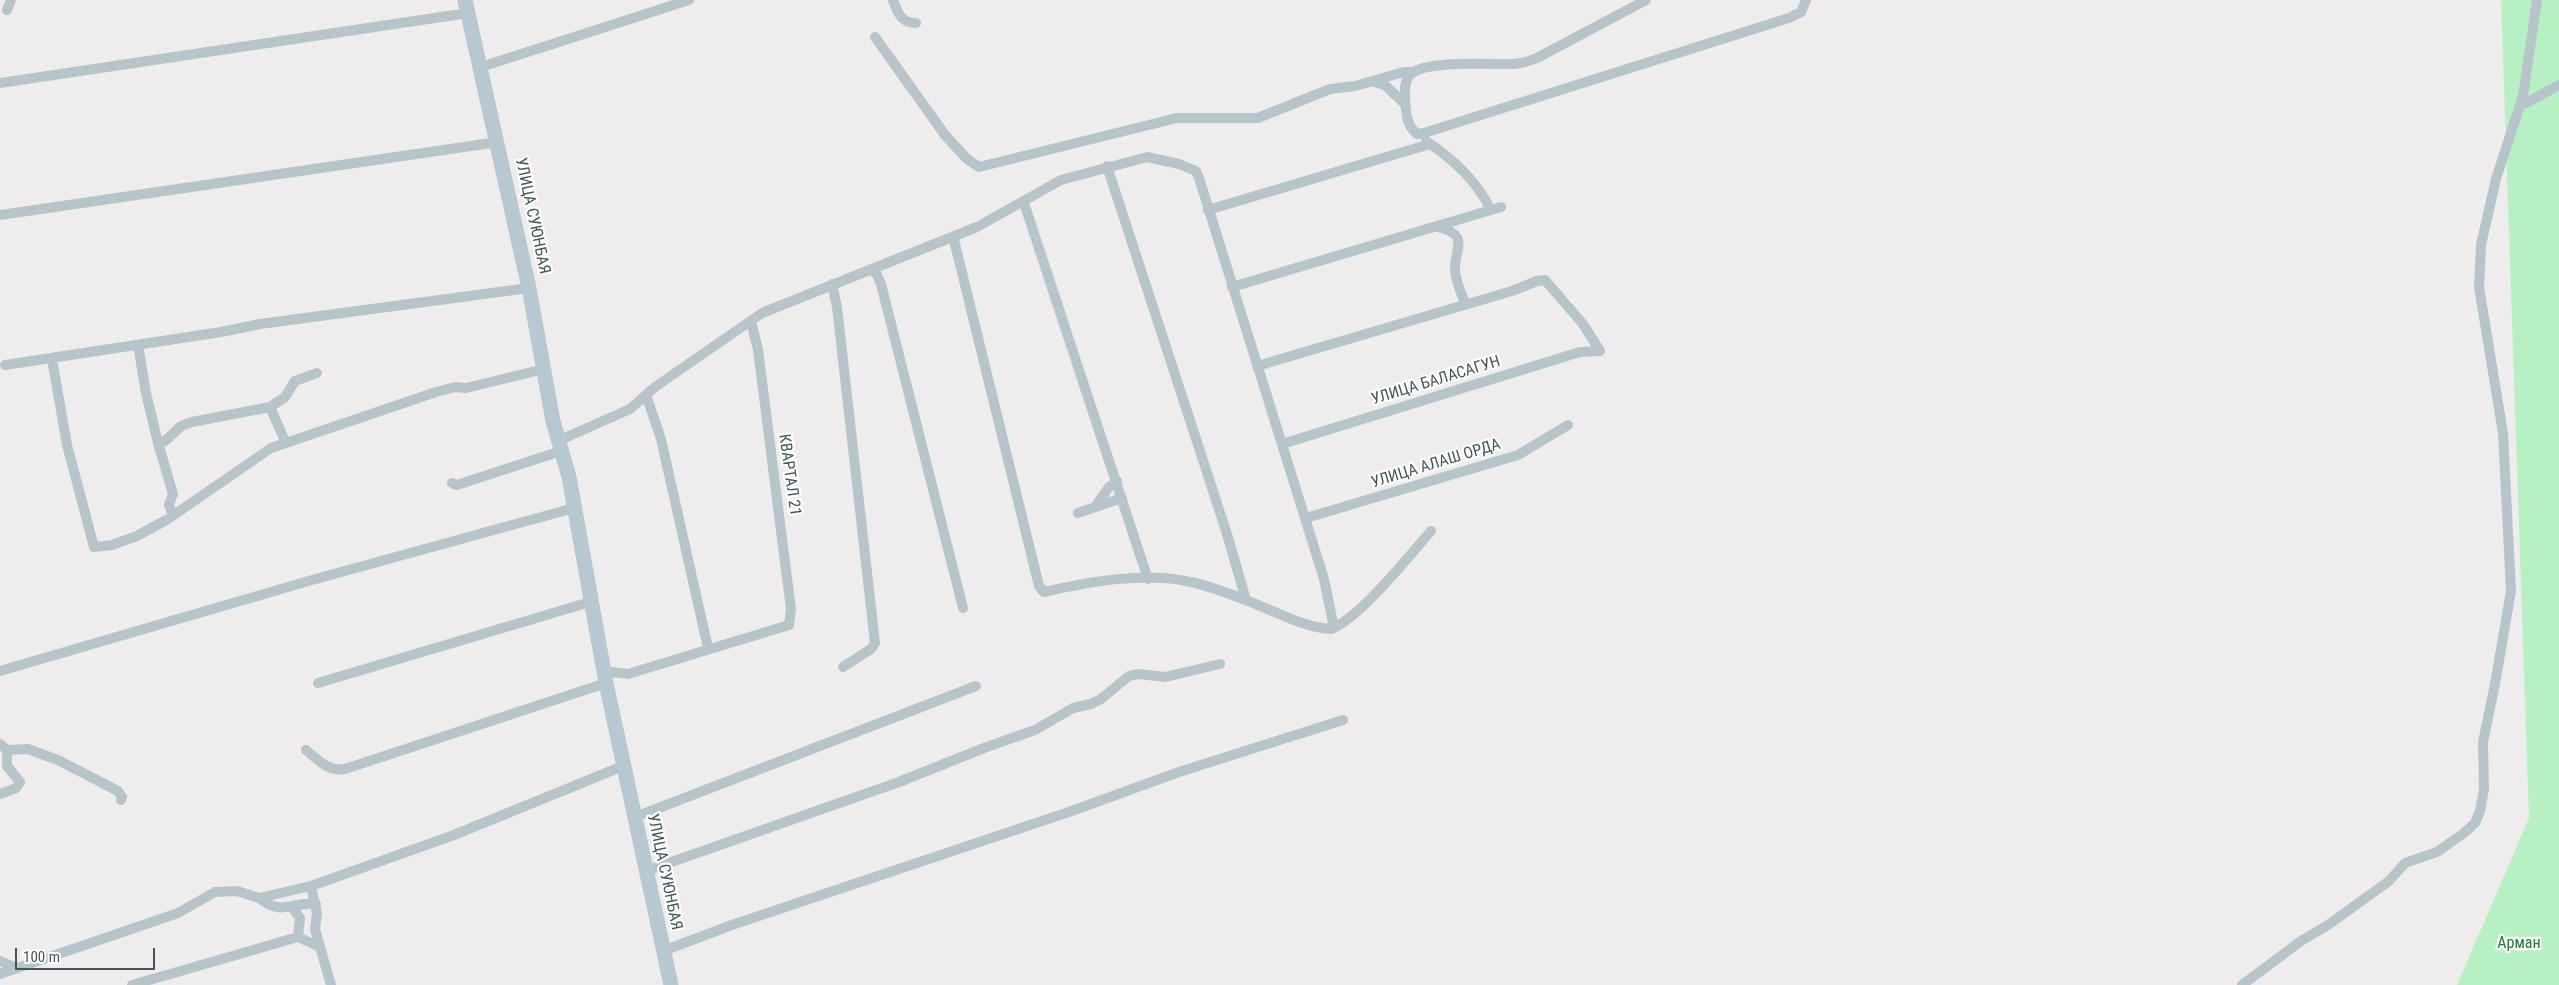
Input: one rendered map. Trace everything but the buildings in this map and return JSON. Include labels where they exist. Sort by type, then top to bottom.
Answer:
[{"type":"street","points":[[481,66],[689,0]]},
{"type":"street","points":[[893,0],[902,19],[907,23],[916,23]]},
{"type":"street","points":[[875,37],[945,135],[967,159],[979,167],[1178,118],[1258,118],[1330,89],[1374,81],[1431,66],[1452,64],[1481,66],[1522,63],[1538,58],[1646,0]]},
{"type":"street","points":[[1417,134],[1789,18],[1801,12],[1806,0]]},
{"type":"street","points":[[2242,985],[2301,941],[2328,926],[2381,886],[2405,863],[2438,852],[2464,834],[2475,822],[2480,811],[2484,789],[2483,742],[2496,684],[2510,591],[2503,433],[2479,287],[2482,245],[2496,179],[2522,101],[2537,0]]},
{"type":"street","points":[[0,83],[467,7]]},
{"type":"street","name":"УЛИЦА СУЮНБАЯ","points":[[467,7],[529,288],[544,369],[574,508],[590,602],[623,766],[671,985]]},
{"type":"street","points":[[1232,287],[1496,209],[1462,168],[1417,134],[1407,120],[1405,82],[1413,72]]},
{"type":"street","points":[[1374,81],[1385,85],[1406,104]]},
{"type":"street","points":[[2522,101],[2526,103],[2534,100],[2559,85]]},
{"type":"street","points":[[0,216],[498,142]]},
{"type":"street","points":[[1208,210],[1430,144]]},
{"type":"street","points":[[452,483],[457,485],[560,446],[630,409],[646,395],[762,313],[953,236],[1024,203],[1061,180],[1107,166],[1147,157],[1191,168],[1196,171],[1306,518],[1324,579],[1334,628]]},
{"type":"street","points":[[1107,166],[1227,534],[1246,600]]},
{"type":"street","points":[[1024,203],[1148,579]]},
{"type":"street","points":[[1257,366],[1465,304],[1455,271],[1459,251],[1457,237],[1447,229],[1437,226]]},
{"type":"street","points":[[953,236],[1041,590],[1044,592],[1074,584],[1098,581],[1148,579],[1190,582],[1246,600],[1301,622],[1322,628],[1334,628],[1353,614],[1431,531]]},
{"type":"street","points":[[871,269],[877,275],[881,284],[963,608]]},
{"type":"street","name":"УЛИЦА БАЛАСАГУН","points":[[1282,444],[1580,352],[1600,351],[1583,324],[1545,280],[1537,280],[1512,291],[1465,304]]},
{"type":"street","points":[[832,284],[875,643],[871,649],[843,667]]},
{"type":"street","points":[[5,365],[52,359],[260,324],[529,288]]},
{"type":"street","name":"КВАРТАЛ 21","points":[[708,648],[782,628],[789,624],[791,609],[758,350],[751,321]]},
{"type":"street","points":[[138,345],[146,393],[173,494],[169,505],[173,515]]},
{"type":"street","points":[[52,359],[67,445],[94,547],[112,545],[137,536],[173,515],[271,448],[436,392],[455,387],[466,388],[544,369]]},
{"type":"street","points":[[158,443],[165,440],[181,426],[187,424],[270,407],[284,397],[295,381],[317,373]]},
{"type":"street","points":[[306,750],[327,767],[336,770],[345,769],[605,677],[628,674],[708,648],[661,439],[646,395]]},
{"type":"street","points":[[270,407],[286,443]]},
{"type":"street","name":"УЛИЦА АЛАШ ОРДА","points":[[1306,518],[1518,455],[1568,425]]},
{"type":"street","points":[[1095,507],[1109,488],[1117,481]]},
{"type":"street","points":[[1078,512],[1122,498]]},
{"type":"street","points":[[0,671],[312,580],[574,508]]},
{"type":"street","points":[[318,683],[590,602]]},
{"type":"street","points":[[646,871],[899,782],[1035,730],[1073,708],[1092,704],[1101,699],[1130,676],[1139,674],[1165,677],[1220,664]]},
{"type":"street","points":[[635,817],[976,686]]},
{"type":"street","points":[[663,951],[1179,772],[1343,720]]},
{"type":"street","points":[[0,794],[16,788],[20,782],[6,766],[3,747],[28,749],[58,760],[118,791],[122,797],[121,800]]},
{"type":"street","points":[[259,898],[312,886],[447,838],[623,766]]},
{"type":"street","points":[[312,886],[316,904],[315,929],[331,985]]},
{"type":"street","points":[[0,974],[178,913],[215,892],[237,891],[259,898],[274,908],[292,907],[306,903],[316,904]]},
{"type":"street","points":[[292,907],[300,918],[298,937]]},
{"type":"street","points":[[132,985],[298,937],[320,947]]},
{"type":"street","points":[[0,961],[17,968]]},
{"type":"green space","name":"Арман","points":[[2501,0],[2559,0],[2559,985],[2457,985],[2529,818]]}]
